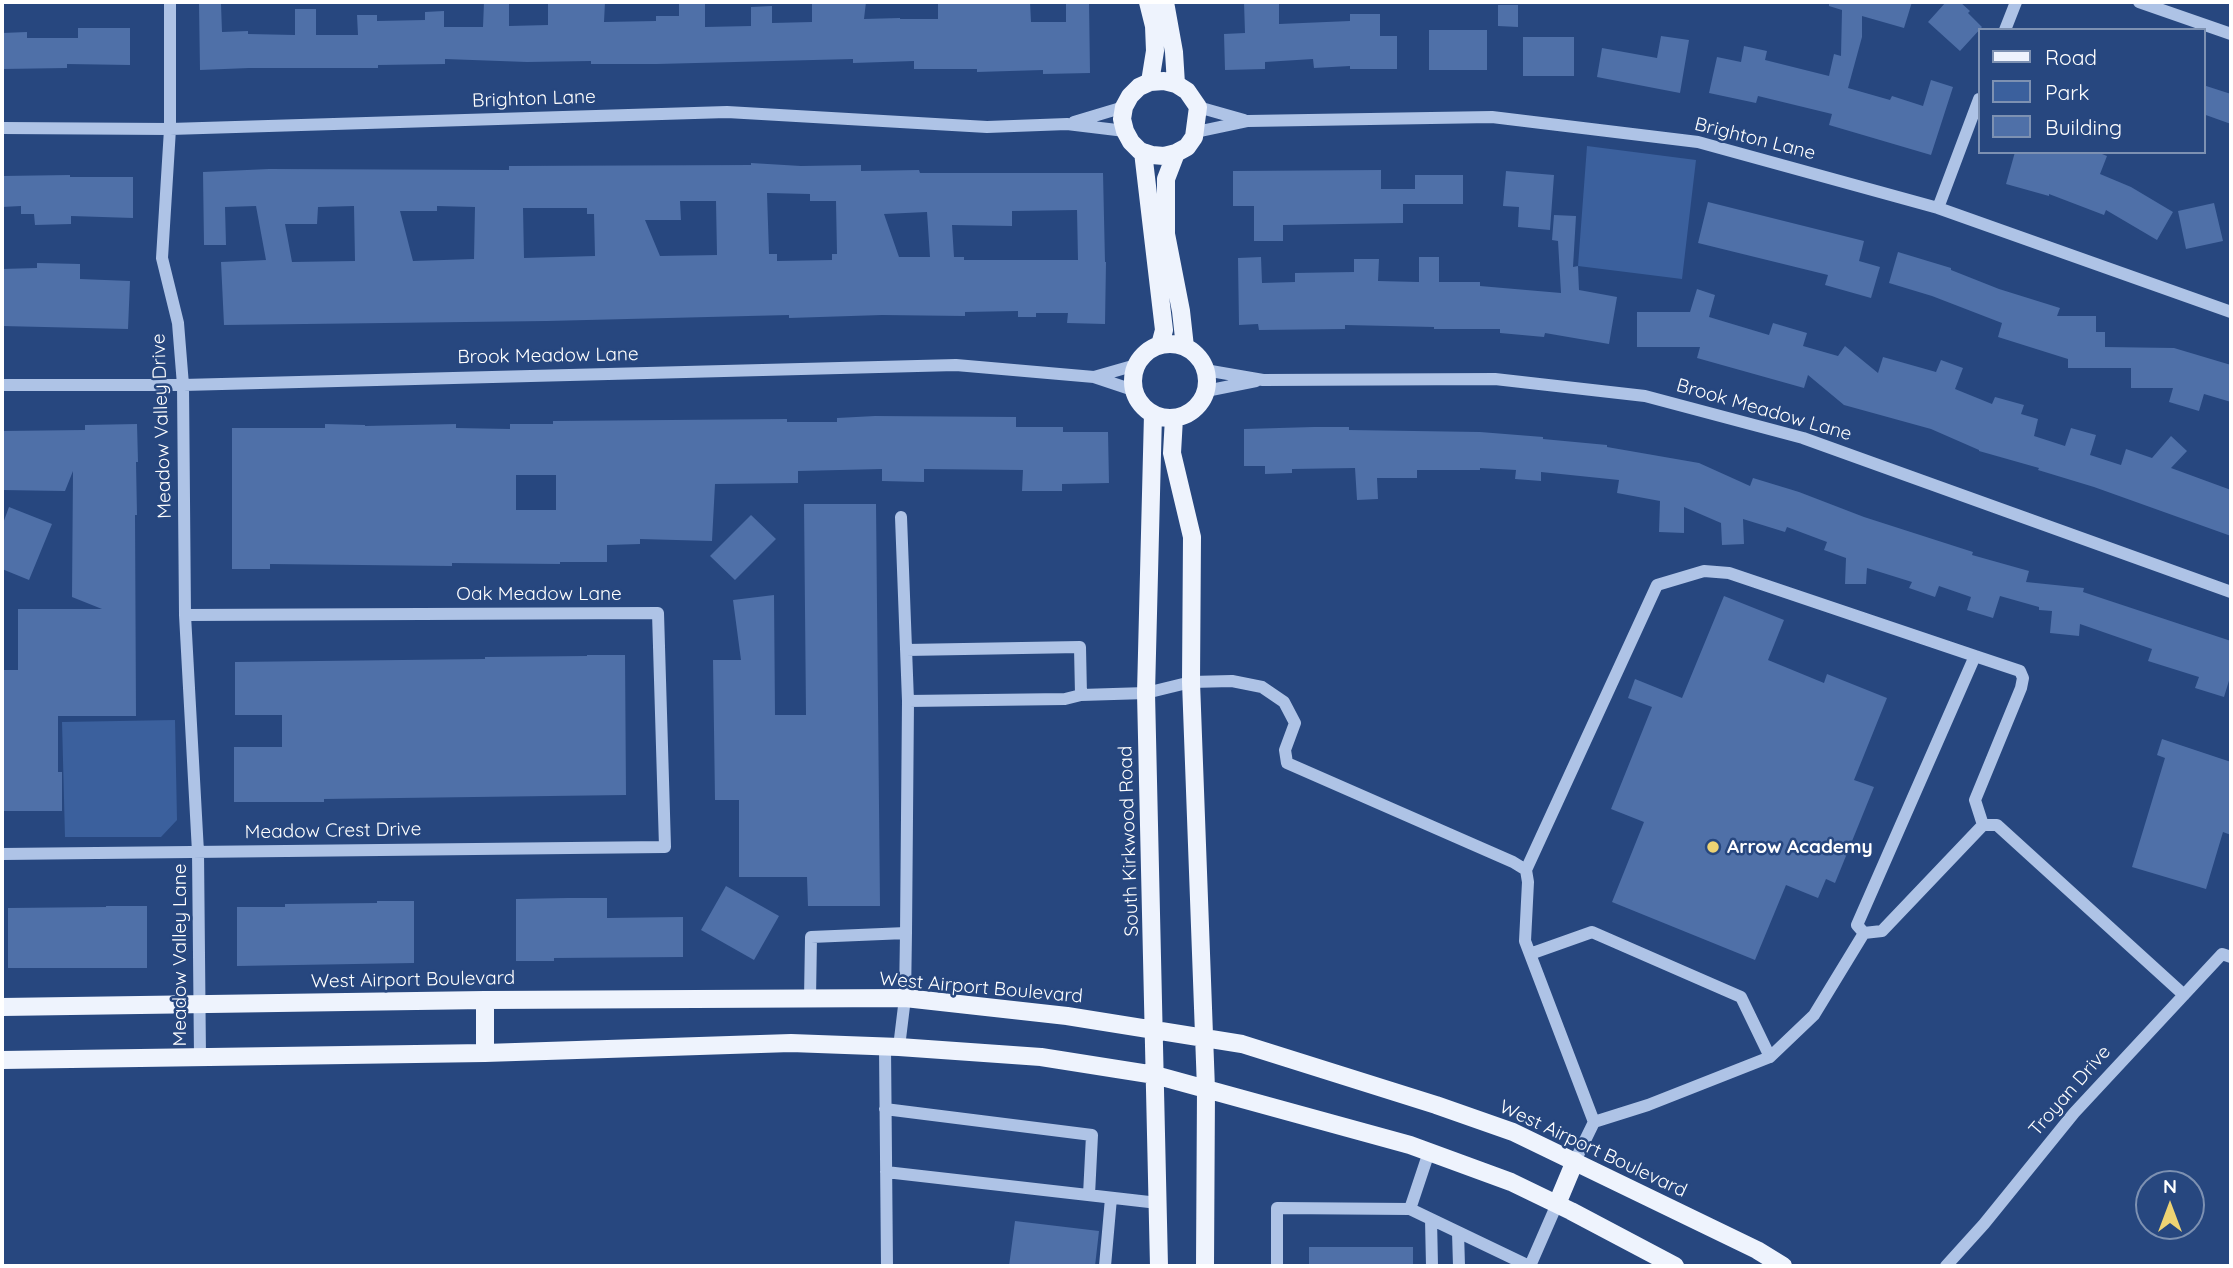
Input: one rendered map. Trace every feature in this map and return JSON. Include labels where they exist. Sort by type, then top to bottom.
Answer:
[{"type":"main road","points":[[1148,2],[1155,38],[1150,82]]},
{"type":"main road","points":[[1165,2],[1177,84]]},
{"type":"main road","points":[[1150,82],[1177,84],[1187,91],[1198,107],[1195,137],[1187,147],[1176,153],[1164,156],[1143,152],[1131,142],[1122,119],[1130,96],[1139,87],[1150,82]]},
{"type":"main road","points":[[1143,152],[1164,330],[1160,345]]},
{"type":"main road","points":[[1176,153],[1166,179],[1166,234],[1185,347]]},
{"type":"main road","points":[[1160,345],[1185,347],[1194,353],[1205,369],[1208,379],[1206,391],[1194,410],[1174,418],[1163,418],[1144,408],[1133,390],[1132,380],[1136,365],[1149,350],[1160,345]]},
{"type":"main road","name":"South Kirkwood Road","points":[[1153,414],[1146,694],[1159,1266]]},
{"type":"main road","points":[[1174,418],[1172,453],[1192,537],[1191,682],[1206,1089],[1205,1266]]},
{"type":"main road","points":[[485,999],[485,1053]]},
{"type":"main road","name":"West Airport Boulevard","points":[[2,1007],[485,999],[905,999],[1068,1016],[1242,1044],[1514,1132],[1757,1250],[1783,1266]]},
{"type":"main road","points":[[2,1060],[485,1053],[791,1043],[1041,1057],[1155,1074],[1429,1152],[1511,1182],[1675,1266]]},
{"type":"main road","points":[[1557,1204],[1575,1161]]},
{"type":"street","name":"Meadow Valley Drive","points":[[170,2],[170,129],[162,258],[178,323],[183,385],[186,615],[198,852]]},
{"type":"street","points":[[2006,28],[2016,2]]},
{"type":"street","points":[[2139,2],[2231,34]]},
{"type":"street","points":[[1938,208],[1978,102]]},
{"type":"street","name":"Brighton Lane","points":[[1067,124],[1125,107]]},
{"type":"street","name":"Brighton Lane","points":[[1198,107],[1248,121]]},
{"type":"street","name":"Brighton Lane","points":[[2,128],[170,129],[727,113],[987,127],[1067,124],[1125,131]]},
{"type":"street","name":"Brighton Lane","points":[[1196,132],[1248,121],[1492,117],[1698,142],[1938,208],[2231,312]]},
{"type":"street","name":"Brook Meadow Lane","points":[[2,384],[183,385],[956,365],[1094,377],[1133,390]]},
{"type":"street","name":"Brook Meadow Lane","points":[[1094,377],[1136,365]]},
{"type":"street","name":"Brook Meadow Lane","points":[[1205,369],[1263,380]]},
{"type":"street","name":"Brook Meadow Lane","points":[[1206,391],[1263,380],[1495,379],[1645,396],[1803,438],[2231,592]]},
{"type":"street","points":[[887,1266],[886,1109],[892,1047],[905,999],[908,701],[901,517]]},
{"type":"street","points":[[1594,1122],[1525,941],[1528,882],[1526,870],[1657,584],[1704,571],[1729,573],[2020,671],[2023,678],[2021,688],[1975,800],[1983,825]]},
{"type":"street","name":"Oak Meadow Lane","points":[[186,615],[658,613],[665,847]]},
{"type":"street","points":[[906,650],[1080,647],[1081,695]]},
{"type":"street","points":[[1864,933],[1857,925],[1975,656]]},
{"type":"street","points":[[908,701],[1065,699],[1081,695],[1146,694],[1191,682],[1232,681],[1262,687],[1284,702],[1295,723],[1285,750],[1287,763],[1526,870]]},
{"type":"street","points":[[1864,933],[1882,931],[1983,825],[1997,825],[2184,995]]},
{"type":"street","name":"Meadow Crest Drive","points":[[2,854],[665,847]]},
{"type":"street","name":"Meadow Valley Lane","points":[[198,852],[200,1057]]},
{"type":"street","points":[[1530,954],[1592,932],[1741,997],[1770,1057]]},
{"type":"street","points":[[810,999],[811,937],[906,933]]},
{"type":"street","points":[[1575,1161],[1594,1122],[1648,1105],[1770,1057],[1815,1015],[1864,933]]},
{"type":"street","name":"Troyan Drive","points":[[1946,1266],[1984,1224],[2074,1113],[2221,954],[2231,957]]},
{"type":"street","points":[[886,1109],[1092,1135],[1089,1195]]},
{"type":"street","points":[[1410,1209],[1429,1152]]},
{"type":"street","points":[[886,1172],[1158,1203]]},
{"type":"street","points":[[1105,1266],[1111,1198]]},
{"type":"street","points":[[1277,1266],[1277,1209],[1410,1209],[1529,1266],[1557,1204]]},
{"type":"street","points":[[1431,1219],[1432,1266]]},
{"type":"street","points":[[1458,1232],[1459,1266]]},
{"type":"green space","points":[[1587,146],[1696,160],[1682,279],[1578,266]]},
{"type":"green space","points":[[175,720],[177,820],[161,837],[65,837],[62,722]]},
{"type":"building","points":[[484,2],[509,2],[509,26],[548,25],[548,2],[605,2],[604,22],[656,21],[656,16],[679,16],[679,2],[705,2],[705,27],[751,26],[751,7],[772,6],[772,23],[812,22],[812,2],[866,2],[864,19],[938,19],[938,2],[1030,2],[1031,22],[1066,22],[1066,2],[1089,2],[1090,73],[914,69],[914,61],[853,63],[853,59],[591,64],[591,61],[445,59],[445,64],[378,65],[378,68],[200,70],[199,4],[221,4],[222,32],[295,35],[295,9],[316,9],[316,35],[358,35],[357,15],[377,15],[377,21],[425,20],[425,12],[444,11],[444,27],[483,27]]},
{"type":"building","points":[[1244,2],[1279,2],[1279,24],[1350,21],[1350,14],[1380,14],[1380,36],[1397,36],[1397,69],[1350,69],[1350,66],[1314,68],[1313,59],[1265,62],[1265,69],[1225,70],[1224,34],[1245,33]]},
{"type":"building","points":[[1829,2],[1912,2],[1904,28],[1862,16],[1862,37],[1848,88],[1890,100],[1892,96],[1923,106],[1931,80],[1953,87],[1931,155],[1829,125],[1832,114],[1758,96],[1756,103],[1709,93],[1717,57],[1741,62],[1744,46],[1767,51],[1765,60],[1829,76],[1834,54],[1841,56],[1842,10],[1829,6]]},
{"type":"building","points":[[1946,2],[1960,2],[1982,27],[1978,28],[1960,51],[1928,22]]},
{"type":"building","points":[[1498,5],[1518,5],[1518,27],[1498,26]]},
{"type":"building","points":[[78,28],[130,28],[130,65],[67,64],[67,68],[2,69],[2,33],[27,32],[27,38],[78,38]]},
{"type":"building","points":[[1429,30],[1487,30],[1487,70],[1429,70]]},
{"type":"building","points":[[1661,36],[1689,40],[1680,93],[1597,77],[1602,48],[1657,58]]},
{"type":"building","points":[[1523,37],[1574,37],[1574,76],[1523,76]]},
{"type":"building","points":[[2205,86],[2231,94],[2231,124],[2205,115]]},
{"type":"building","points":[[2014,154],[2102,154],[2107,156],[2100,174],[2131,187],[2173,212],[2157,240],[2106,210],[2104,215],[2049,194],[2006,184]]},
{"type":"building","points":[[861,165],[861,171],[919,170],[920,173],[1103,173],[1105,324],[1067,323],[1068,313],[1036,313],[1036,317],[1018,317],[1018,311],[965,312],[965,316],[789,318],[789,315],[224,325],[221,262],[266,260],[256,206],[225,207],[226,245],[204,245],[203,172],[269,169],[509,170],[509,166]],"holes":[[[767,193],[810,194],[810,201],[836,201],[837,254],[832,254],[832,260],[777,261],[777,254],[769,254]],[[680,201],[716,201],[717,255],[660,256],[645,220],[681,220]],[[354,206],[355,261],[292,262],[285,224],[317,224],[318,207]],[[437,206],[475,207],[474,259],[413,261],[400,211],[437,211]],[[523,208],[587,208],[587,214],[594,214],[595,256],[524,258]],[[1077,210],[1078,260],[964,260],[964,257],[954,257],[952,225],[1012,226],[1012,211]],[[927,212],[930,257],[899,257],[884,214]]]},
{"type":"building","points":[[1381,170],[1381,189],[1415,189],[1415,175],[1463,175],[1463,204],[1403,204],[1403,223],[1283,225],[1283,241],[1254,241],[1254,206],[1233,206],[1233,171]]},
{"type":"building","points":[[1506,171],[1554,175],[1550,230],[1518,227],[1519,207],[1503,206]]},
{"type":"building","points":[[2,176],[133,177],[133,218],[71,216],[71,224],[35,225],[34,214],[21,214],[21,206],[2,207]]},
{"type":"building","points":[[1708,202],[1864,241],[1859,261],[1880,267],[1871,298],[1825,285],[1828,275],[1698,243]]},
{"type":"building","points":[[2214,203],[2223,241],[2186,249],[2178,211]]},
{"type":"building","points":[[1554,215],[1576,216],[1573,267],[1578,266],[1579,290],[1617,297],[1609,344],[1545,333],[1544,337],[1500,333],[1500,329],[1345,325],[1345,329],[1259,330],[1258,324],[1239,325],[1238,258],[1261,257],[1262,283],[1295,282],[1295,273],[1354,272],[1354,259],[1379,259],[1378,281],[1419,282],[1419,257],[1439,257],[1439,282],[1480,282],[1480,286],[1561,293],[1558,241],[1552,240]]},
{"type":"building","points":[[1898,252],[1951,268],[1999,289],[2060,308],[2057,316],[2096,316],[2096,332],[2105,332],[2105,347],[2174,348],[2231,365],[2231,402],[2204,394],[2199,411],[2169,402],[2173,388],[2131,388],[2131,368],[2068,368],[2068,359],[1998,337],[2002,323],[1889,283]]},
{"type":"building","points":[[37,263],[80,264],[80,279],[130,281],[128,329],[2,326],[2,269],[37,268]]},
{"type":"building","points":[[1697,289],[1715,295],[1709,317],[1769,335],[1773,323],[1807,333],[1803,346],[1838,356],[1845,346],[1878,373],[1883,357],[1936,372],[1941,360],[1963,368],[1955,389],[1992,404],[1995,397],[2024,405],[2021,414],[2038,419],[2034,436],[2065,446],[2071,428],[2096,435],[2090,455],[2121,465],[2126,449],[2152,458],[2171,436],[2187,451],[2171,468],[2231,490],[2231,536],[2038,470],[2039,468],[1979,451],[1931,429],[1844,405],[1808,375],[1804,388],[1697,358],[1700,347],[1637,347],[1637,312],[1690,312]]},
{"type":"building","points":[[1016,417],[1016,427],[1063,427],[1063,432],[1108,432],[1109,483],[1062,484],[1062,491],[1022,491],[1023,470],[924,469],[924,482],[882,481],[882,469],[798,471],[798,483],[715,484],[712,541],[640,539],[640,544],[607,545],[607,562],[452,563],[452,566],[270,564],[270,569],[232,569],[232,428],[325,428],[325,424],[456,424],[456,428],[510,429],[510,424],[553,424],[553,421],[787,419],[787,422],[837,422],[837,418]],"holes":[[[516,475],[556,475],[556,510],[516,510]]]},
{"type":"building","points":[[137,424],[136,716],[58,716],[58,772],[62,772],[62,811],[2,811],[2,670],[18,670],[18,609],[102,609],[72,597],[73,471],[65,491],[2,490],[2,431],[85,430],[85,425]]},
{"type":"building","points":[[1314,427],[1480,432],[1543,437],[1607,445],[1699,463],[1750,486],[1753,478],[1799,492],[1864,517],[1973,552],[1972,555],[2029,571],[2026,582],[2084,588],[2083,592],[2231,641],[2231,674],[2224,697],[2195,688],[2199,677],[2148,661],[2152,649],[2080,624],[2079,636],[2050,633],[2052,611],[2039,610],[2039,607],[2000,596],[1993,618],[1967,610],[1971,597],[1939,586],[1935,597],[1909,588],[1912,582],[1867,568],[1866,584],[1845,584],[1846,558],[1824,550],[1827,542],[1787,527],[1785,532],[1743,519],[1744,544],[1722,545],[1721,523],[1684,507],[1684,533],[1659,532],[1660,501],[1617,493],[1619,480],[1541,472],[1541,481],[1515,479],[1516,470],[1480,468],[1417,470],[1417,478],[1377,478],[1378,499],[1357,500],[1355,468],[1292,469],[1292,473],[1265,474],[1265,466],[1244,466],[1244,429]]},
{"type":"building","points":[[804,504],[876,504],[880,906],[808,906],[807,877],[739,877],[739,800],[715,800],[713,660],[741,660],[733,600],[774,595],[775,715],[806,715]]},
{"type":"building","points":[[9,507],[52,524],[29,580],[2,569],[2,526]]},
{"type":"building","points":[[751,515],[776,539],[735,580],[710,556]]},
{"type":"building","points":[[1724,596],[1784,620],[1768,660],[1824,683],[1827,674],[1887,698],[1854,780],[1874,787],[1835,883],[1826,879],[1818,898],[1786,885],[1755,960],[1612,902],[1644,822],[1611,809],[1652,707],[1628,698],[1635,679],[1682,698]]},
{"type":"building","points":[[625,655],[626,795],[234,802],[234,747],[282,747],[282,715],[235,715],[235,662]]},
{"type":"building","points":[[2162,739],[2231,762],[2231,835],[2223,832],[2206,889],[2132,867],[2165,758],[2157,755]]},
{"type":"building","points":[[726,886],[779,916],[754,960],[701,930]]},
{"type":"building","points":[[607,898],[607,918],[683,917],[683,957],[516,961],[516,899]]},
{"type":"building","points":[[414,901],[414,963],[237,966],[237,907]]},
{"type":"building","points":[[147,906],[147,968],[8,968],[8,908]]},
{"type":"building","points":[[1015,1221],[1099,1231],[1095,1266],[1009,1266]]},
{"type":"building","points":[[1309,1247],[1413,1247],[1413,1266],[1309,1266]]},
{"type":"place","name":"Arrow Academy","points":[[1713,847]]}]
